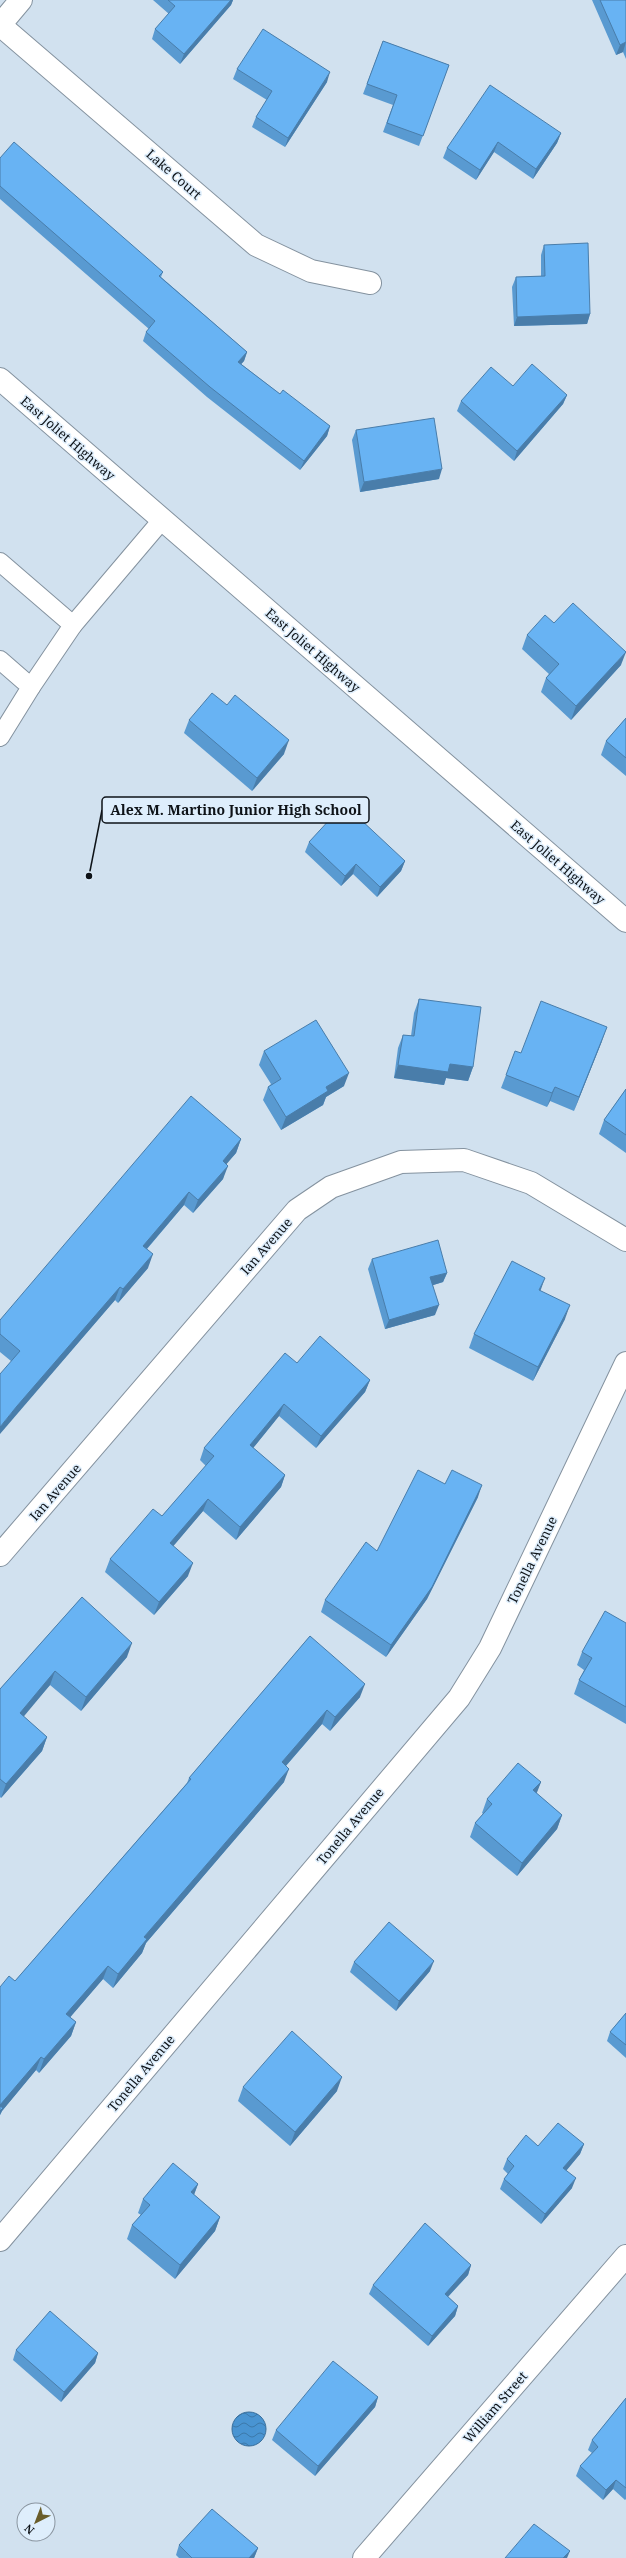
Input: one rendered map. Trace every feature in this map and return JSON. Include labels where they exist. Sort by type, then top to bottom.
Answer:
[{"type":"street","points":[[0,25],[21,0]]},
{"type":"street","name":"Lake Court","points":[[0,25],[256,245],[311,271],[370,283]]},
{"type":"street","name":"East Joliet Highway","points":[[0,379],[626,921]]},
{"type":"street","name":"Ian Avenue","points":[[0,1555],[297,1210],[331,1187],[401,1162],[464,1160],[531,1183],[626,1240]]},
{"type":"street","name":"Tonella Avenue","points":[[0,2240],[459,1698],[490,1648],[626,1363]]},
{"type":"street","name":"William Street","points":[[364,2558],[626,2256]]},
{"type":"lane","points":[[0,737],[31,687],[73,625],[162,520]]},
{"type":"lane","points":[[0,562],[73,625]]},
{"type":"lane","points":[[0,660],[31,687]]},
{"type":"water","points":[[246,2412],[252,2412],[261,2417],[265,2423],[265,2435],[261,2441],[252,2446],[246,2446],[237,2441],[232,2432],[232,2426],[237,2417]]},
{"type":"building","points":[[168,0],[231,0],[184,54],[155,29],[175,6]]},
{"type":"building","points":[[600,0],[626,0],[626,42],[620,45]]},
{"type":"building","points":[[263,29],[330,72],[288,138],[256,117],[272,91],[237,69]]},
{"type":"building","points":[[383,41],[449,65],[423,136],[387,123],[397,95],[367,84]]},
{"type":"building","points":[[490,85],[561,133],[536,169],[498,142],[480,170],[447,148]]},
{"type":"building","points":[[14,142],[163,272],[159,276],[247,352],[238,362],[280,394],[283,390],[330,426],[304,461],[210,387],[146,332],[155,321],[0,186],[0,158]]},
{"type":"building","points":[[588,243],[590,314],[517,317],[516,277],[545,276],[544,245]]},
{"type":"building","points":[[532,364],[567,395],[517,451],[461,401],[491,367],[513,386]]},
{"type":"building","points":[[434,418],[442,469],[364,482],[356,430]]},
{"type":"building","points":[[573,603],[626,652],[576,706],[546,678],[559,664],[527,635],[545,615],[554,623]]},
{"type":"building","points":[[212,693],[227,705],[235,695],[289,740],[257,778],[189,720]]},
{"type":"building","points":[[626,718],[626,758],[606,741]]},
{"type":"building","points":[[344,804],[405,861],[380,887],[356,864],[345,876],[309,842]]},
{"type":"building","points":[[419,999],[481,1007],[473,1067],[450,1064],[448,1072],[398,1065],[403,1035],[414,1036]]},
{"type":"building","points":[[541,1001],[607,1027],[579,1097],[555,1087],[552,1093],[506,1075],[515,1051],[521,1053]]},
{"type":"building","points":[[316,1020],[349,1073],[326,1087],[328,1091],[286,1117],[268,1087],[281,1079],[264,1051]]},
{"type":"building","points":[[626,1089],[626,1135],[604,1120]]},
{"type":"building","points":[[191,1096],[241,1139],[223,1161],[228,1166],[198,1200],[189,1192],[143,1246],[153,1254],[123,1289],[120,1287],[0,1427],[0,1374],[20,1351],[0,1334],[0,1320]]},
{"type":"building","points":[[438,1240],[447,1273],[430,1277],[439,1305],[389,1320],[372,1259]]},
{"type":"building","points":[[512,1261],[545,1278],[539,1290],[570,1305],[538,1367],[474,1334]]},
{"type":"building","points":[[320,1336],[370,1380],[321,1436],[284,1404],[250,1445],[285,1475],[240,1527],[208,1499],[170,1543],[193,1563],[159,1602],[110,1559],[153,1509],[162,1516],[214,1456],[204,1448],[285,1353],[297,1363]]},
{"type":"building","points":[[418,1470],[445,1484],[452,1470],[482,1485],[432,1587],[391,1645],[325,1600],[366,1542],[377,1551]]},
{"type":"building","points":[[82,1597],[132,1643],[86,1697],[55,1671],[20,1713],[47,1737],[6,1784],[0,1779],[0,1689]]},
{"type":"building","points":[[605,1611],[626,1623],[626,1707],[579,1680],[592,1658],[582,1652]]},
{"type":"building","points":[[310,1636],[365,1684],[335,1717],[327,1710],[282,1762],[289,1769],[144,1937],[147,1939],[118,1974],[108,1966],[66,2014],[76,2022],[44,2059],[41,2057],[0,2105],[0,1987],[9,1976],[15,1981],[191,1779],[189,1778]]},
{"type":"building","points":[[518,1763],[541,1782],[533,1790],[562,1815],[522,1863],[475,1823],[492,1804],[487,1799]]},
{"type":"building","points":[[389,1922],[434,1961],[399,2001],[354,1962]]},
{"type":"building","points":[[626,2013],[626,2045],[610,2032]]},
{"type":"building","points":[[292,2031],[342,2077],[295,2132],[243,2087]]},
{"type":"building","points":[[558,2123],[584,2144],[563,2168],[576,2178],[545,2214],[504,2179],[514,2166],[507,2159],[526,2135],[538,2146]]},
{"type":"building","points":[[173,2163],[198,2184],[191,2192],[220,2217],[180,2265],[132,2225],[150,2205],[143,2199]]},
{"type":"building","points":[[425,2223],[471,2265],[445,2294],[458,2306],[432,2336],[373,2285]]},
{"type":"building","points":[[50,2311],[98,2353],[64,2392],[16,2350]]},
{"type":"building","points":[[333,2361],[378,2397],[318,2466],[276,2430]]},
{"type":"building","points":[[626,2398],[626,2488],[616,2480],[606,2490],[580,2466],[598,2447],[592,2440]]},
{"type":"building","points":[[212,2509],[258,2548],[249,2558],[192,2558],[179,2545]]},
{"type":"building","points":[[534,2524],[570,2551],[563,2558],[505,2558]]},
{"type":"place","name":"Alex M. Martino Junior High School","points":[[89,876]]}]
